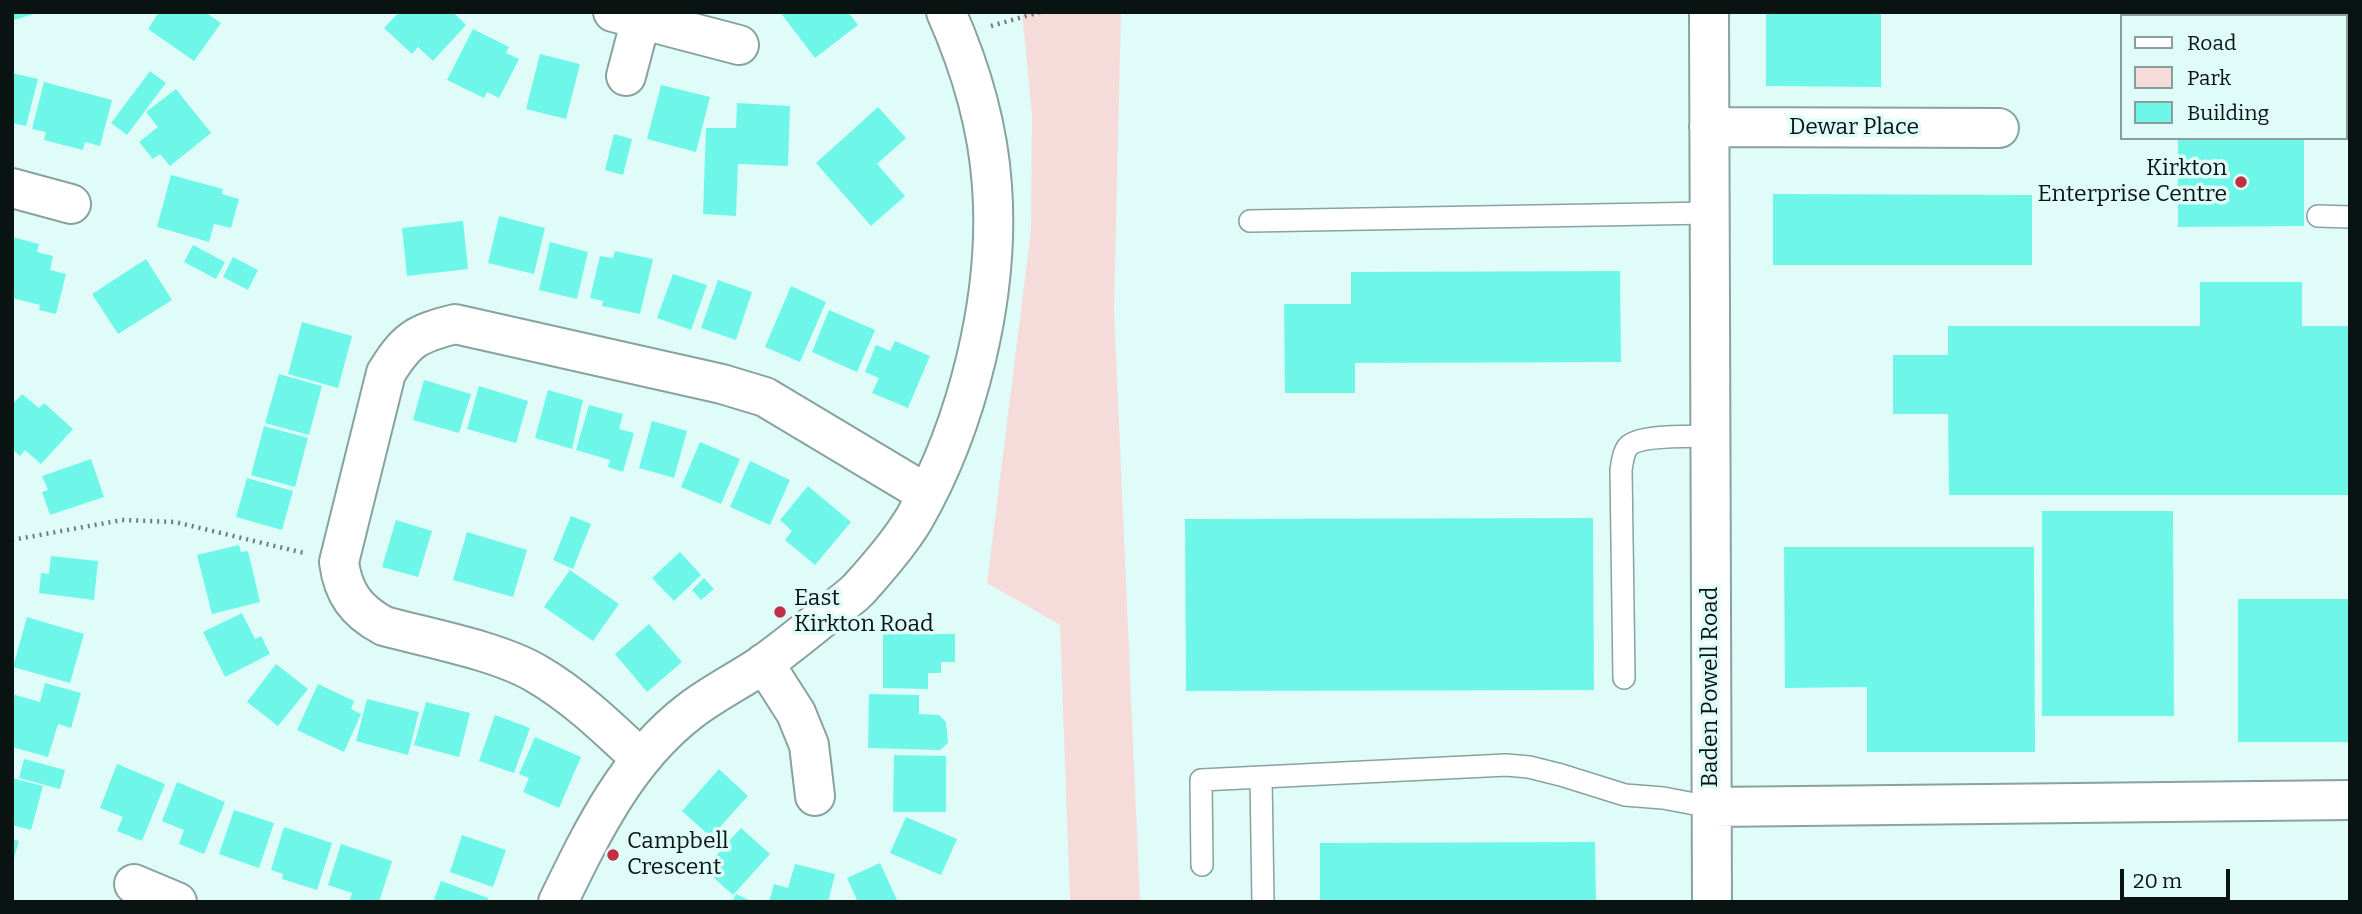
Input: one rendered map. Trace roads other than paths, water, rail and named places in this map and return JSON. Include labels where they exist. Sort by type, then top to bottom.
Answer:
[{"type":"street","name":"Baden Powell Road","points":[[1709,12],[1711,807],[2350,800]]},
{"type":"street","points":[[626,76],[627,16],[740,45]]},
{"type":"street","points":[[558,902],[587,841],[640,758],[690,712],[764,663],[856,592],[891,552],[927,494],[970,384],[985,316],[991,265],[992,187],[982,119],[951,24]]},
{"type":"street","name":"Dewar Place","points":[[1709,127],[1999,128]]},
{"type":"street","points":[[12,188],[71,204]]},
{"type":"street","points":[[640,758],[570,697],[535,673],[502,658],[384,626],[367,617],[352,602],[342,581],[339,562],[386,373],[397,355],[413,338],[455,324],[722,384],[765,397],[927,494]]},
{"type":"street","points":[[764,663],[796,713],[809,745],[815,796]]},
{"type":"street","points":[[1711,807],[1712,902]]},
{"type":"street","points":[[134,884],[177,902]]},
{"type":"lane","points":[[1250,221],[1709,213]]},
{"type":"lane","points":[[2318,216],[2350,217]]},
{"type":"lane","points":[[1624,678],[1623,458],[1628,446],[1638,439],[1710,436]]},
{"type":"lane","points":[[1202,864],[1201,780],[1506,765],[1561,775],[1625,795],[1663,798],[1711,807]]},
{"type":"lane","points":[[1261,777],[1263,902]]},
{"type":"place","name":"Kirkton Enterprise Centre","points":[[2241,182]]},
{"type":"place","name":"East Kirkton Road","points":[[780,612]]},
{"type":"place","name":"Campbell Crescent","points":[[613,855]]}]
